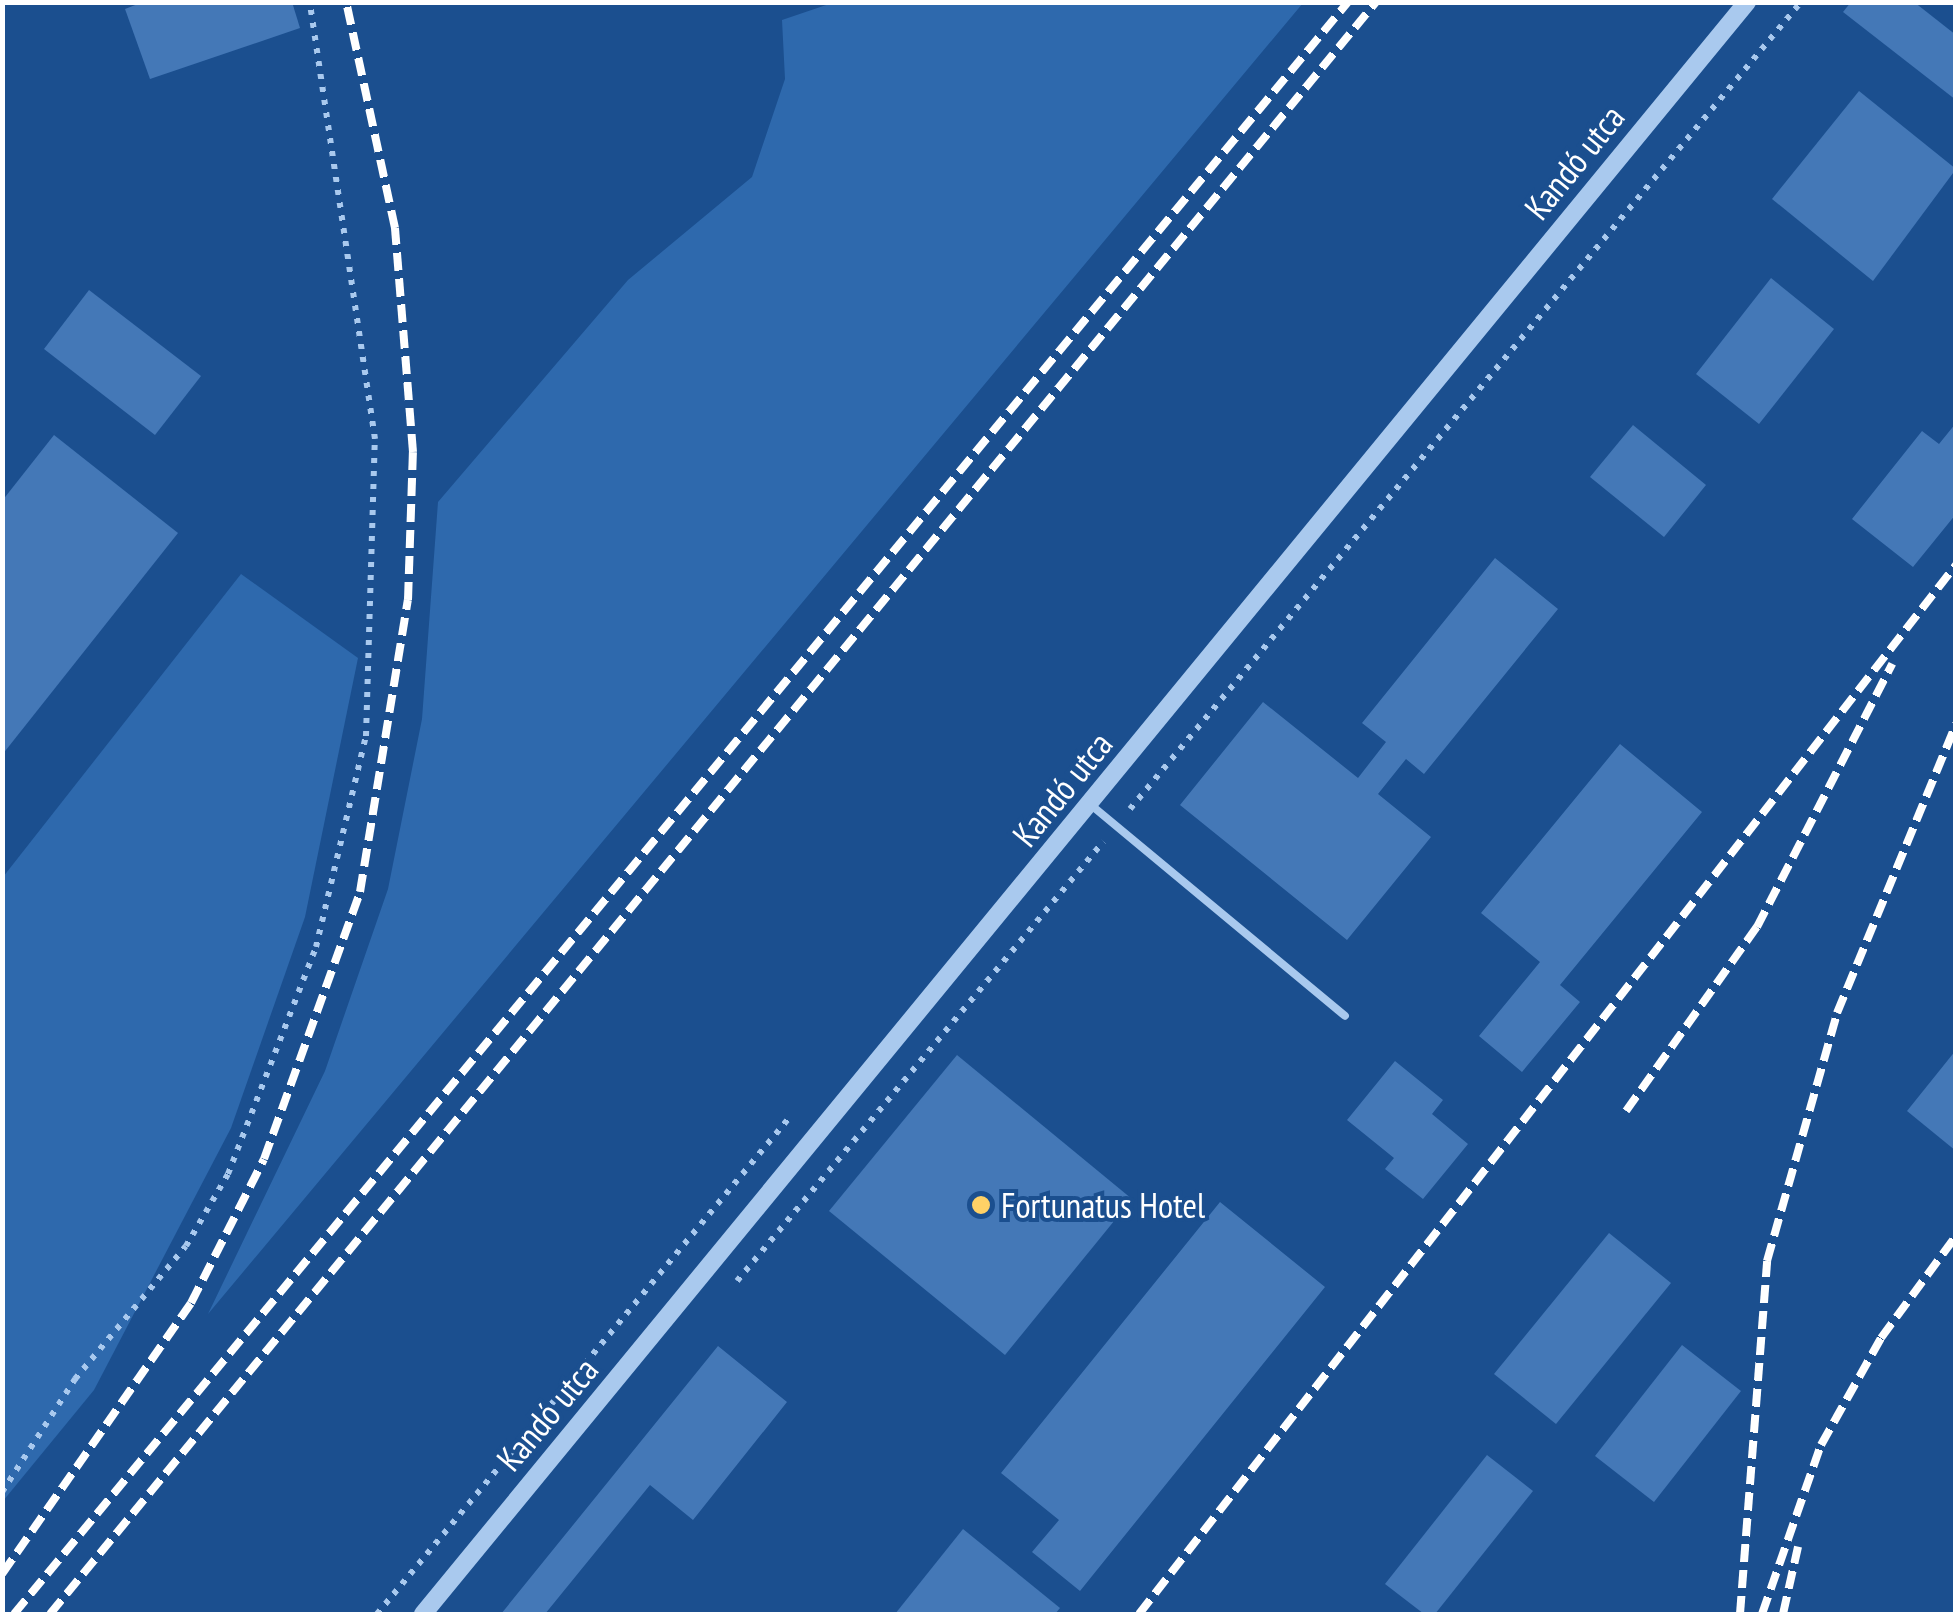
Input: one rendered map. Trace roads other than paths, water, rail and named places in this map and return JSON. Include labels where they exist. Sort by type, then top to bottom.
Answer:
[{"type":"street","name":"Kandó utca","points":[[424,1614],[1747,2]]},
{"type":"lane","points":[[1091,805],[1345,1016]]},
{"type":"railway","points":[[2,1574],[191,1303],[264,1159],[360,892],[408,600],[413,452],[395,228],[346,2]]},
{"type":"railway","points":[[14,1614],[1348,2]]},
{"type":"railway","points":[[50,1614],[1376,2]]},
{"type":"railway","points":[[1139,1614],[1956,565]]},
{"type":"railway","points":[[1626,1111],[1757,927],[1892,664]]},
{"type":"railway","points":[[1740,1614],[1767,1261],[1837,1013],[1956,724]]},
{"type":"railway","points":[[1762,1614],[1821,1445],[1881,1338],[1956,1236]]},
{"type":"railway","points":[[1783,1614],[1798,1547]]},
{"type":"place","name":"Fortunatus Hotel","points":[[981,1205]]}]
